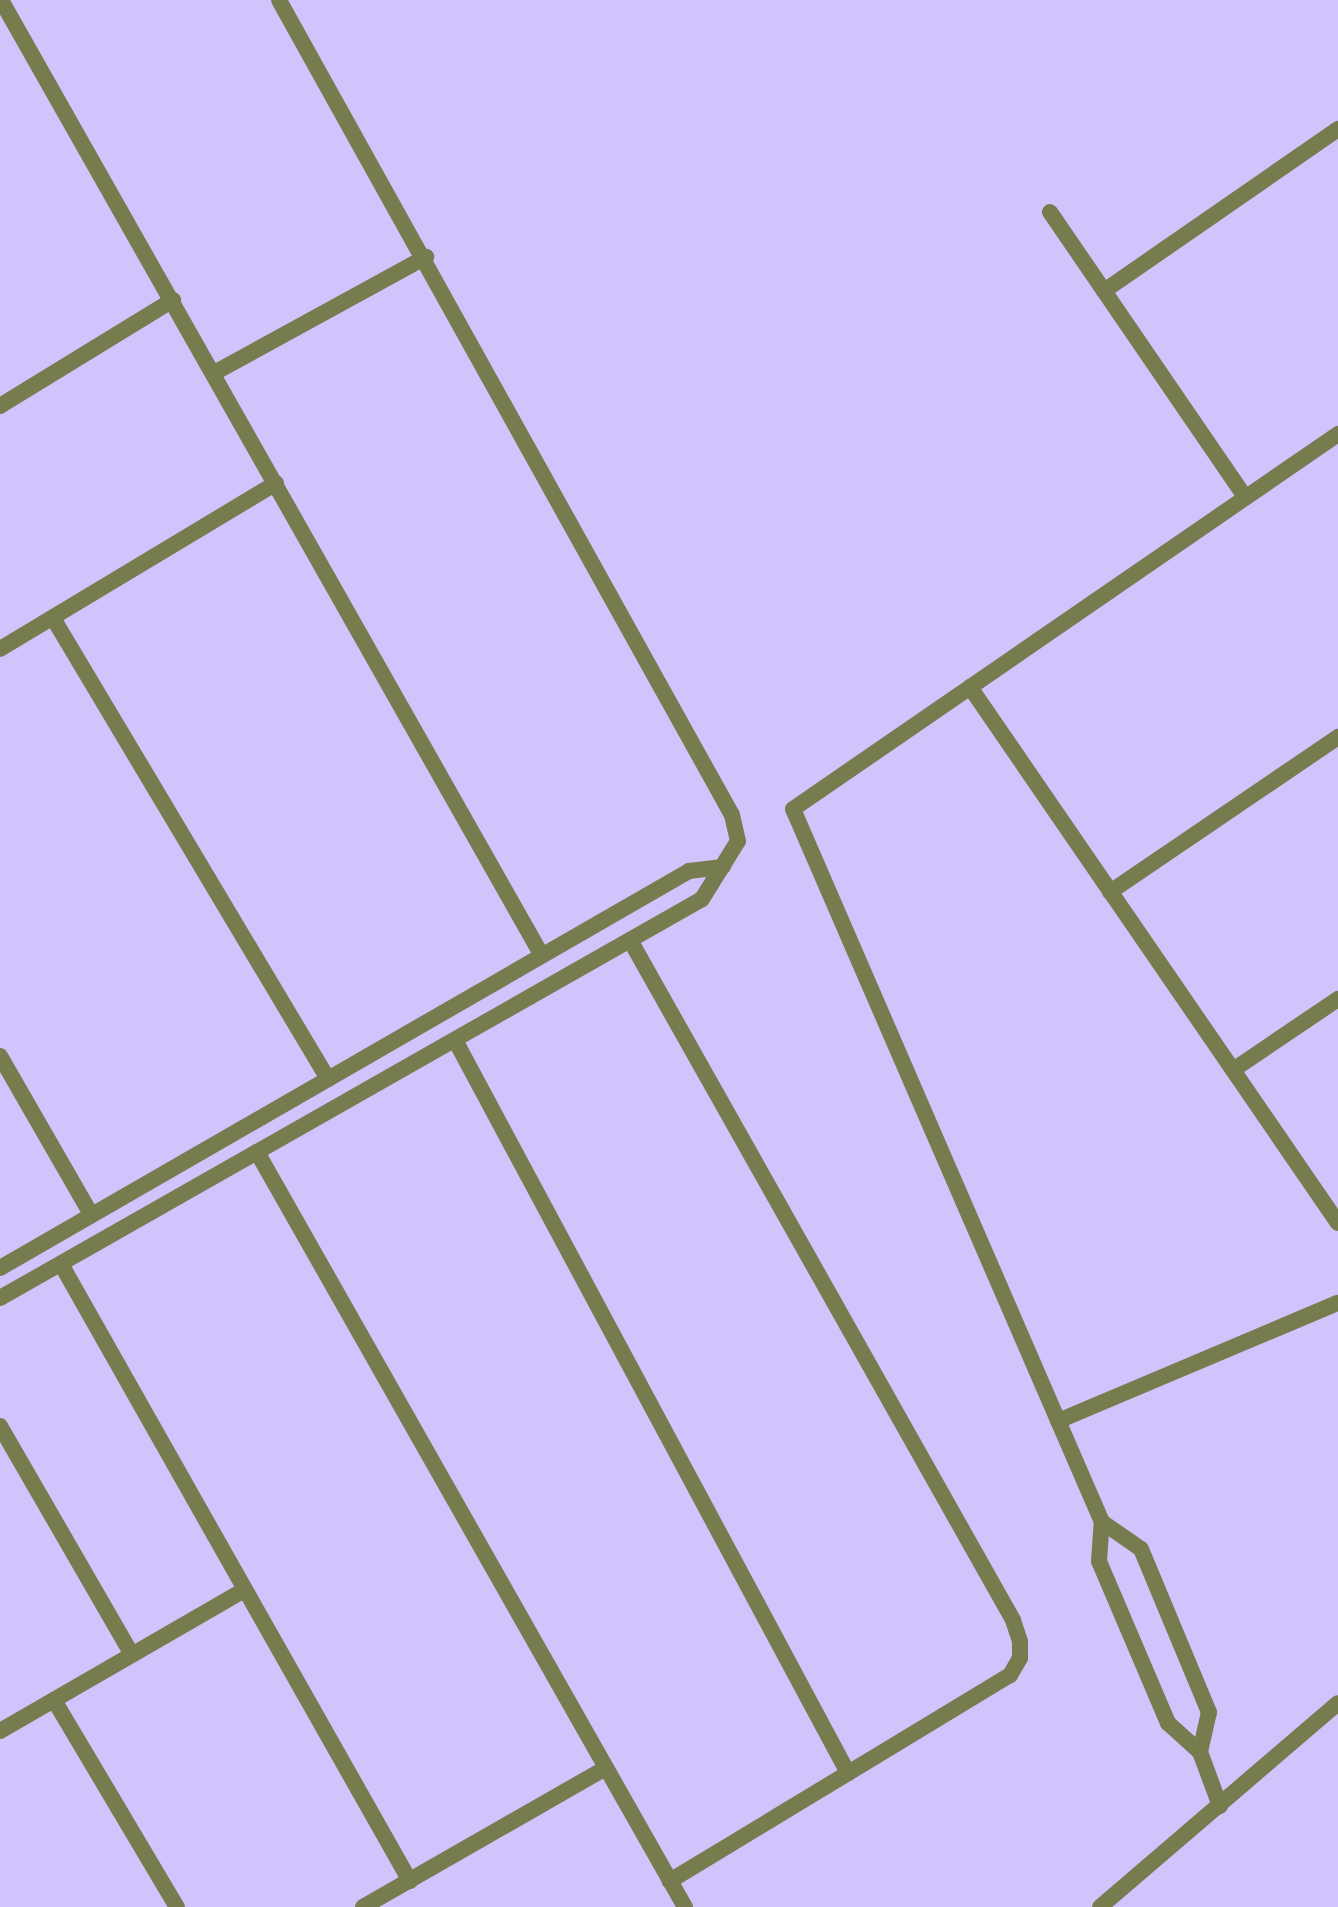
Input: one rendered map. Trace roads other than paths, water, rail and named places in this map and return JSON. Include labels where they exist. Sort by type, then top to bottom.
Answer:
[{"type":"street","points":[[1,0],[542,956]]},
{"type":"street","points":[[0,1298],[702,899],[738,841],[732,815],[513,425],[426,257],[279,0]]},
{"type":"street","points":[[1104,291],[1338,129]]},
{"type":"street","points":[[1050,212],[1245,497]]},
{"type":"street","points":[[214,373],[426,257]]},
{"type":"street","points":[[0,406],[173,300]]},
{"type":"street","points":[[1220,1806],[1200,1752],[1168,1723],[1099,1561],[1102,1522],[793,809],[1338,434]]},
{"type":"street","points":[[0,649],[276,483]]},
{"type":"street","points":[[53,618],[328,1079]]},
{"type":"street","points":[[970,687],[1338,1223]]},
{"type":"street","points":[[1110,892],[1338,737]]},
{"type":"street","points":[[0,1268],[689,871],[723,867]]},
{"type":"street","points":[[630,940],[1013,1620],[1020,1642],[1020,1658],[1010,1675],[670,1881]]},
{"type":"street","points":[[1233,1070],[1338,999]]},
{"type":"street","points":[[455,1040],[848,1773]]},
{"type":"street","points":[[0,1056],[91,1214]]},
{"type":"street","points":[[257,1152],[685,1907]]},
{"type":"street","points":[[61,1264],[410,1881]]},
{"type":"street","points":[[1058,1421],[1338,1303]]},
{"type":"street","points":[[0,1426],[132,1655]]},
{"type":"street","points":[[1102,1522],[1141,1549],[1209,1712],[1200,1752]]},
{"type":"street","points":[[0,1731],[244,1590]]},
{"type":"street","points":[[54,1700],[177,1907]]},
{"type":"street","points":[[1100,1907],[1338,1703]]},
{"type":"street","points":[[363,1907],[606,1768]]}]
